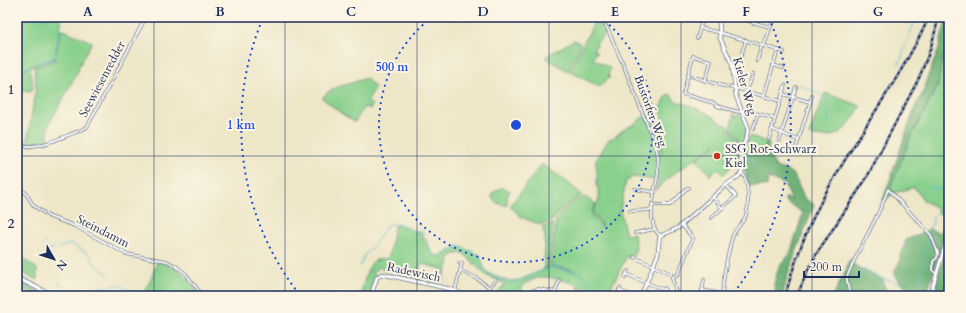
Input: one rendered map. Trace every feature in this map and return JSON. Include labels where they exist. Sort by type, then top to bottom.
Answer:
[{"type":"main road","points":[[17,278],[34,288],[54,296]]},
{"type":"street","name":"Seewiesenredder","points":[[17,146],[42,145],[82,130],[86,127],[146,17]]},
{"type":"street","name":"Bustorfer Weg","points":[[600,17],[608,30],[623,64],[656,147],[658,165],[651,210],[655,228],[660,236]]},
{"type":"street","points":[[697,38],[703,17]]},
{"type":"street","name":"Kieler Weg","points":[[719,17],[720,38],[732,64],[735,89],[741,111],[746,121],[748,132],[740,155],[743,170],[742,173],[746,177],[747,186],[746,213],[732,236],[722,295]]},
{"type":"street","points":[[735,17],[770,28]]},
{"type":"street","points":[[753,23],[755,17]]},
{"type":"street","points":[[757,61],[774,17]]},
{"type":"street","points":[[700,28],[784,52]]},
{"type":"street","points":[[741,56],[746,40]]},
{"type":"street","points":[[764,96],[778,50]]},
{"type":"street","points":[[705,81],[711,61],[693,56],[682,94],[739,112],[746,110],[775,119]]},
{"type":"street","points":[[773,65],[783,68]]},
{"type":"street","points":[[747,91],[753,74]]},
{"type":"street","points":[[688,75],[780,101]]},
{"type":"street","points":[[769,138],[785,85]]},
{"type":"street","points":[[779,142],[796,87]]},
{"type":"street","points":[[783,94],[810,102]]},
{"type":"street","points":[[796,148],[812,96]]},
{"type":"street","points":[[753,129],[758,114]]},
{"type":"street","points":[[772,129],[798,140]]},
{"type":"street","points":[[641,296],[658,254],[660,236],[675,230],[682,225],[726,185],[742,173]]},
{"type":"street","points":[[711,218],[736,196],[726,185]]},
{"type":"street","name":"Steindamm","points":[[17,188],[25,192],[34,206],[50,217],[75,226],[126,254],[167,261],[176,266],[186,274],[203,296]]},
{"type":"street","points":[[652,205],[670,205],[687,188],[689,188]]},
{"type":"street","points":[[634,189],[654,192]]},
{"type":"street","points":[[850,296],[847,277],[857,254],[882,208],[888,189],[934,240],[938,253],[937,258],[933,261],[932,269],[937,274]]},
{"type":"street","points":[[713,197],[722,208]]},
{"type":"street","points":[[630,211],[651,210]]},
{"type":"street","points":[[673,277],[678,274],[693,238],[682,225]]},
{"type":"street","points":[[635,233],[655,228]]},
{"type":"street","points":[[930,296],[949,232]]},
{"type":"street","points":[[634,257],[668,272],[673,277],[677,296]]},
{"type":"street","points":[[455,291],[459,272],[461,271],[462,263],[460,263]]},
{"type":"street","points":[[461,271],[476,278],[490,288]]},
{"type":"street","name":"Radewisch","points":[[371,296],[379,274],[455,291],[467,296]]},
{"type":"street","points":[[626,274],[664,289],[662,295]]},
{"type":"street","points":[[482,296],[496,280]]},
{"type":"street","points":[[554,296],[559,280]]},
{"type":"street","points":[[701,296],[704,280]]},
{"type":"street","points":[[530,291],[539,289],[555,292]]},
{"type":"street","points":[[574,296],[577,289]]},
{"type":"street","points":[[619,290],[632,296]]},
{"type":"street","points":[[702,290],[722,295]]},
{"type":"green space","points":[[17,17],[62,17],[56,53],[61,29],[92,42],[48,126],[48,142],[43,143],[42,140],[33,143],[33,145],[27,145],[36,87],[34,67],[55,60],[56,58],[30,67],[33,87],[32,91],[17,91],[17,70],[28,68],[17,69]]},
{"type":"green space","points":[[597,17],[606,32],[593,50],[597,52],[593,59],[610,68],[608,76],[610,77],[600,87],[569,71]]},
{"type":"green space","points":[[947,17],[949,17],[949,38],[942,59],[938,85],[910,139],[890,188],[895,193],[882,202],[914,110],[924,90],[938,51]]},
{"type":"green space","points":[[949,38],[949,92],[947,92],[949,93],[949,203],[943,216],[937,212],[937,208],[924,201],[914,187],[895,193],[890,188],[910,139],[937,88],[942,59]]},
{"type":"green space","points":[[574,40],[581,44],[567,71],[545,57]]},
{"type":"green space","points":[[367,78],[375,87],[367,102],[373,105],[370,109],[364,107],[355,122],[322,98],[328,92],[338,87]]},
{"type":"green space","points":[[825,93],[861,106],[851,121],[841,132],[828,137],[809,135]]},
{"type":"green space","points":[[668,94],[671,95],[675,101],[703,111],[728,126],[742,145],[739,143],[735,147],[737,152],[739,152],[739,159],[723,175],[717,169],[709,176],[709,173],[696,159],[715,144],[672,175],[656,190],[659,179],[656,180],[633,177],[626,181],[620,210],[626,235],[634,233],[636,249],[632,258],[627,256],[607,296],[586,296],[584,295],[586,289],[560,279],[541,277],[522,285],[522,296],[516,296],[514,293],[509,296],[504,296],[511,292],[505,290],[496,296],[493,296],[504,285],[504,283],[487,276],[463,253],[452,255],[441,284],[382,270],[382,267],[380,266],[377,270],[373,270],[372,272],[375,274],[375,277],[369,296],[360,296],[367,272],[374,261],[389,257],[394,226],[401,226],[420,232],[430,251],[437,257],[459,246],[480,255],[484,268],[489,274],[507,281],[520,280],[550,267],[577,272],[570,269],[551,266],[556,220],[561,212],[568,206],[585,197],[596,204],[592,211],[592,217],[596,219],[602,227],[597,216],[593,216],[599,197],[595,161],[609,139],[613,138],[626,128],[648,115],[660,131],[662,155],[661,106]],"holes":[[[421,263],[445,270],[441,282],[417,277]]]},
{"type":"green space","points":[[734,112],[734,116],[737,117],[738,114],[741,115],[745,122],[746,132],[743,144],[730,128]]},
{"type":"green space","points":[[750,136],[766,142],[763,154],[743,151]]},
{"type":"green space","points":[[766,142],[769,144],[768,154],[776,167],[788,171],[794,175],[804,198],[814,205],[789,271],[782,296],[775,296],[776,293],[774,284],[779,267],[790,254],[803,213],[785,201],[785,198],[792,200],[784,184],[768,178],[767,186],[748,186],[742,154],[743,151],[763,154]]},
{"type":"green space","points":[[542,164],[566,181],[582,195],[565,206],[553,220],[541,225],[521,217],[510,206]]},
{"type":"green space","points":[[500,188],[510,191],[507,197],[507,206],[497,203],[492,198],[492,194]]},
{"type":"green space","points":[[553,224],[549,266],[544,269],[545,236],[543,227]]},
{"type":"green space","points":[[944,224],[948,227],[926,296],[923,296],[922,291],[905,286],[896,277],[894,272],[900,261],[900,255],[903,251],[906,240],[930,229],[939,233]]},
{"type":"green space","points":[[949,242],[949,296],[935,296],[934,289]]},
{"type":"green space","points":[[17,254],[37,269],[37,280],[17,270]]},
{"type":"green space","points":[[848,261],[883,280],[889,296],[833,296],[846,270]]},
{"type":"green space","points":[[157,262],[172,266],[178,270],[201,296],[145,296],[143,293],[151,279]]},
{"type":"green space","points":[[17,280],[48,296],[32,296],[17,287]]},
{"type":"waterway","points":[[40,17],[50,20]]},
{"type":"waterway","points":[[35,65],[55,57],[62,17]]},
{"type":"waterway","points":[[899,64],[916,17]]},
{"type":"waterway","points":[[17,69],[30,67]]},
{"type":"waterway","points":[[798,84],[824,96],[826,99]]},
{"type":"waterway","points":[[827,100],[829,125]]},
{"type":"waterway","points":[[743,155],[750,159],[754,164]]},
{"type":"waterway","points":[[928,186],[947,191]]},
{"type":"waterway","points":[[928,231],[929,227],[933,224],[932,217],[935,216],[949,196]]},
{"type":"waterway","points":[[360,266],[365,254],[372,248],[388,224],[402,225],[414,231],[422,231],[433,254],[438,256],[459,246],[480,255],[484,269],[497,278],[505,281],[518,281],[554,267],[571,270],[581,274],[588,280],[597,296]]},
{"type":"waterway","points":[[923,296],[921,289],[921,270],[923,265],[923,253],[927,246],[928,233]]},
{"type":"waterway","points":[[44,243],[47,251],[54,248]]},
{"type":"waterway","points":[[58,247],[72,244],[89,254],[95,264],[109,275]]},
{"type":"waterway","points":[[860,268],[883,279],[903,284],[914,291],[922,291]]},
{"type":"waterway","points":[[58,282],[75,296]]},
{"type":"waterway","points":[[80,296],[87,296],[99,288],[113,285],[121,285],[124,288],[139,292],[145,296]]},
{"type":"waterway","points":[[17,292],[22,296]]},
{"type":"waterway","points":[[24,296],[27,295],[27,293]]},
{"type":"railway","points":[[785,296],[801,247],[822,200],[905,64],[929,17]]},
{"type":"railway","points":[[797,296],[817,253],[866,179],[919,78],[930,50],[939,17]]},
{"type":"place","name":"SSG Rot-Schwarz Kiel","points":[[717,156]]}]
